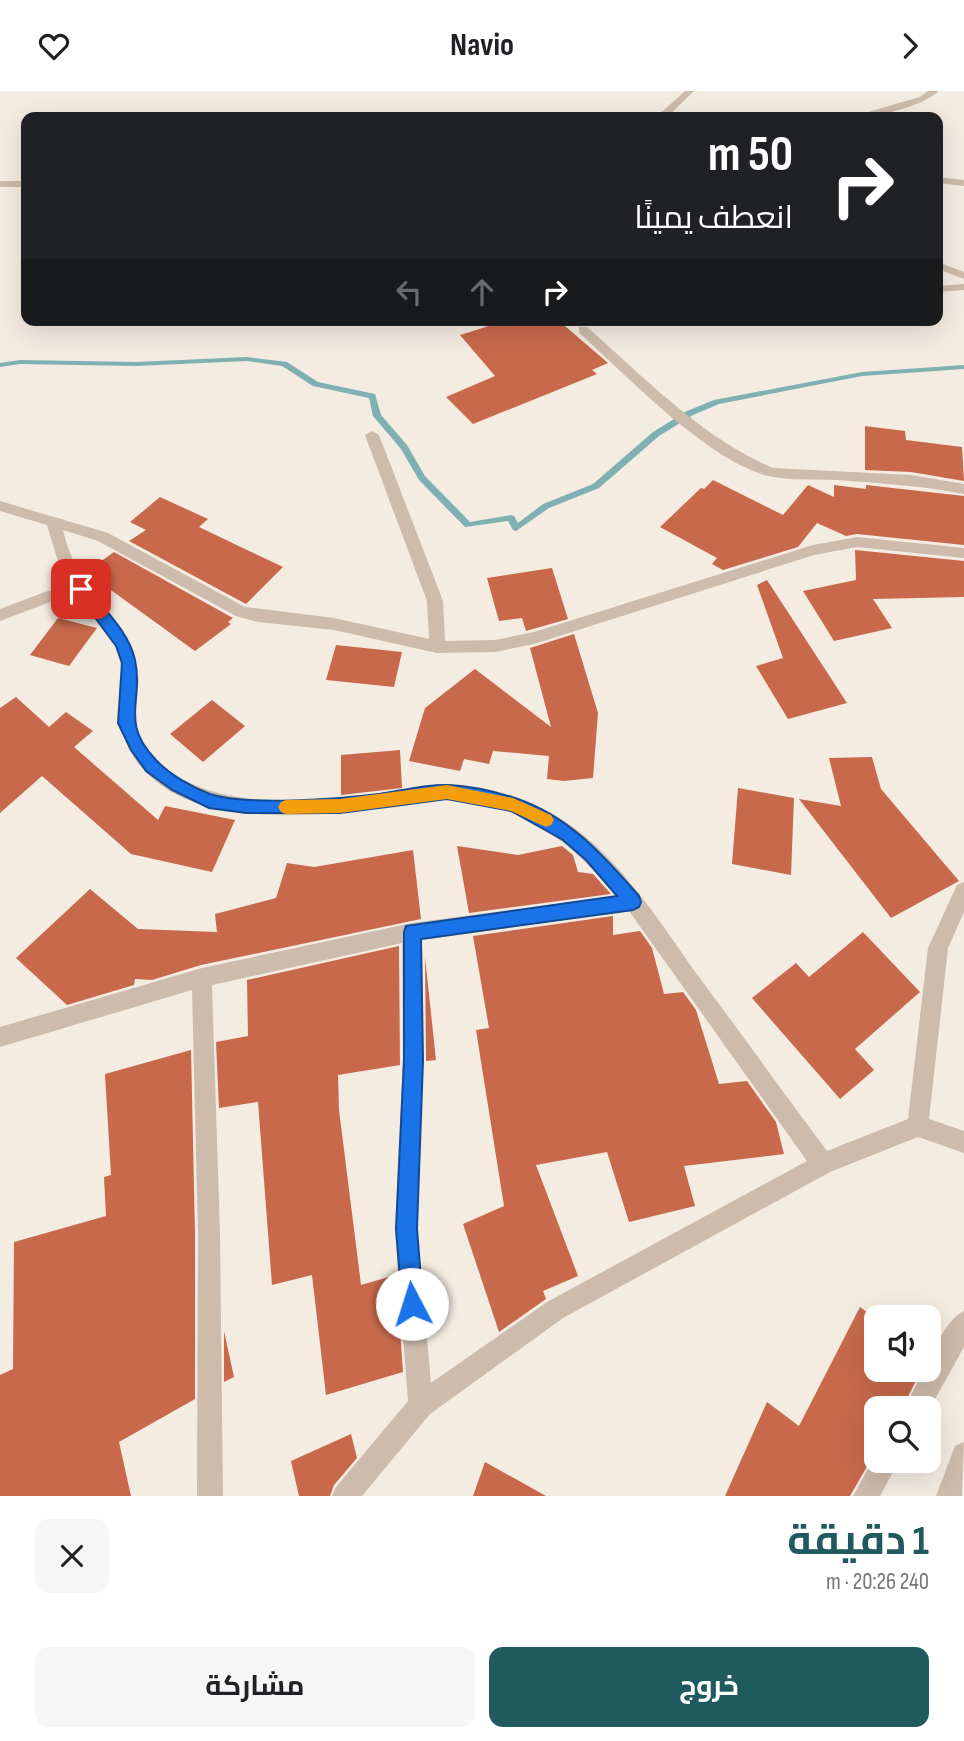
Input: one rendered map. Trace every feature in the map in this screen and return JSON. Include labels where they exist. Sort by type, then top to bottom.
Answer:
[{"type":"street","points":[[875,112],[923,99],[934,91]]},
{"type":"street","points":[[943,181],[964,183]]},
{"type":"street","points":[[0,184],[21,184]]},
{"type":"street","points":[[943,267],[964,276]]},
{"type":"street","points":[[943,289],[964,287]]},
{"type":"street","points":[[583,330],[684,417],[757,468],[771,472],[911,480],[964,489]]},
{"type":"street","points":[[372,435],[435,601],[437,647]]},
{"type":"street","points":[[0,506],[103,537],[241,612],[275,619],[334,624],[437,647],[495,646],[534,638],[813,550],[857,542],[964,553]]},
{"type":"street","points":[[54,523],[62,559],[123,644],[129,663],[126,723],[138,750],[151,767],[177,786],[209,801],[246,806],[340,806],[447,792],[513,805],[543,818],[569,835],[592,855],[633,902],[823,1164]]},
{"type":"street","points":[[0,615],[50,596],[81,589]]},
{"type":"street","points":[[918,1126],[938,948],[964,891]]},
{"type":"street","points":[[0,1037],[202,978],[412,932],[633,902]]},
{"type":"street","points":[[412,932],[414,1060],[406,1229],[421,1405]]},
{"type":"street","points":[[202,978],[209,1234],[210,1496]]},
{"type":"street","points":[[345,1496],[421,1405],[555,1310],[823,1164],[918,1126],[964,1142]]},
{"type":"street","points":[[923,1396],[964,1323]]},
{"type":"street","points":[[949,1496],[964,1455]]},
{"type":"street","points":[[866,1496],[879,1473]]},
{"type":"lane","points":[[667,112],[690,91]]},
{"type":"building","points":[[489,326],[565,326],[608,363],[592,370],[597,374],[473,424],[446,397],[495,376],[460,335]]},
{"type":"building","points":[[865,426],[905,431],[906,440],[962,447],[964,481],[911,472],[865,470]]},
{"type":"building","points":[[713,480],[783,515],[808,485],[834,497],[834,485],[866,489],[866,485],[964,496],[964,545],[857,534],[846,536],[817,523],[798,547],[723,570],[712,564],[717,558],[660,527]]},
{"type":"building","points":[[160,497],[208,519],[199,527],[283,567],[246,604],[129,541],[146,530],[130,522]]},
{"type":"building","points":[[855,550],[964,561],[964,597],[873,599],[892,628],[834,641],[803,591],[856,580]]},
{"type":"building","points":[[114,552],[233,618],[228,622],[231,624],[195,651],[86,572]]},
{"type":"building","points":[[552,568],[568,619],[526,631],[522,618],[499,621],[487,578]]},
{"type":"building","points":[[767,580],[847,703],[788,719],[756,666],[783,658],[757,585]]},
{"type":"building","points":[[58,618],[97,628],[69,666],[30,655]]},
{"type":"building","points":[[574,634],[598,713],[593,778],[564,781],[547,779],[549,756],[493,751],[489,764],[464,759],[460,771],[409,761],[425,708],[475,669],[551,727],[530,648]]},
{"type":"building","points":[[336,645],[402,652],[394,687],[326,680]]},
{"type":"building","points":[[16,697],[49,727],[66,712],[93,731],[74,747],[158,820],[165,806],[235,820],[212,872],[131,854],[42,776],[0,813],[0,708]]},
{"type":"building","points":[[212,700],[245,726],[203,762],[170,734]]},
{"type":"building","points":[[400,750],[402,788],[341,795],[341,755]]},
{"type":"building","points":[[872,757],[881,789],[959,881],[891,918],[799,799],[841,806],[829,758]]},
{"type":"building","points":[[738,788],[794,798],[791,875],[732,864]]},
{"type":"building","points":[[457,846],[518,855],[562,846],[573,855],[578,872],[593,874],[611,894],[469,913]]},
{"type":"building","points":[[413,850],[421,919],[201,965],[152,980],[135,979],[134,985],[67,1005],[16,958],[90,889],[138,929],[217,932],[215,914],[276,898],[287,863],[314,867]]},
{"type":"building","points":[[613,916],[613,935],[640,931],[652,948],[664,994],[683,992],[696,1010],[719,1084],[747,1081],[776,1122],[784,1154],[684,1166],[695,1206],[629,1222],[607,1152],[536,1165],[578,1276],[543,1291],[546,1299],[499,1332],[463,1224],[504,1206],[476,1030],[489,1028],[473,936]]},
{"type":"building","points":[[863,932],[920,992],[855,1049],[874,1070],[840,1099],[752,998],[796,963],[809,977]]},
{"type":"building","points":[[399,946],[400,1065],[338,1075],[339,1110],[361,1285],[396,1275],[403,1372],[326,1395],[312,1275],[272,1285],[258,1102],[219,1108],[216,1042],[248,1036],[247,980]]},
{"type":"building","points":[[425,957],[436,1060],[426,1061],[426,1060]]},
{"type":"building","points":[[191,1050],[195,1399],[119,1442],[131,1496],[0,1496],[0,1375],[13,1369],[14,1242],[106,1216],[104,1177],[111,1175],[105,1074]]},
{"type":"building","points":[[860,1307],[864,1310],[864,1382],[915,1382],[908,1396],[864,1396],[864,1472],[850,1496],[725,1496],[767,1402],[799,1426]]},
{"type":"building","points":[[224,1331],[234,1377],[224,1382]]},
{"type":"building","points":[[351,1434],[357,1458],[334,1485],[330,1496],[299,1496],[291,1461]]},
{"type":"building","points":[[485,1462],[546,1496],[473,1496]]},
{"type":"waterway","points":[[0,365],[20,362],[136,364],[247,359],[284,364],[316,384],[372,396],[377,416],[404,447],[422,478],[468,525],[511,518],[516,528],[546,506],[596,486],[656,434],[690,413],[717,402],[862,374],[964,367]]},
{"type":"slow traffic","points":[[286,807],[340,806],[447,792],[513,805],[546,820]]},
{"type":"route","points":[[81,589],[123,644],[129,663],[126,723],[138,750],[151,767],[177,786],[209,801],[246,806],[340,806],[447,792],[513,805],[543,818],[569,835],[592,855],[633,902],[412,932],[414,1060],[406,1229],[412,1304]]}]
